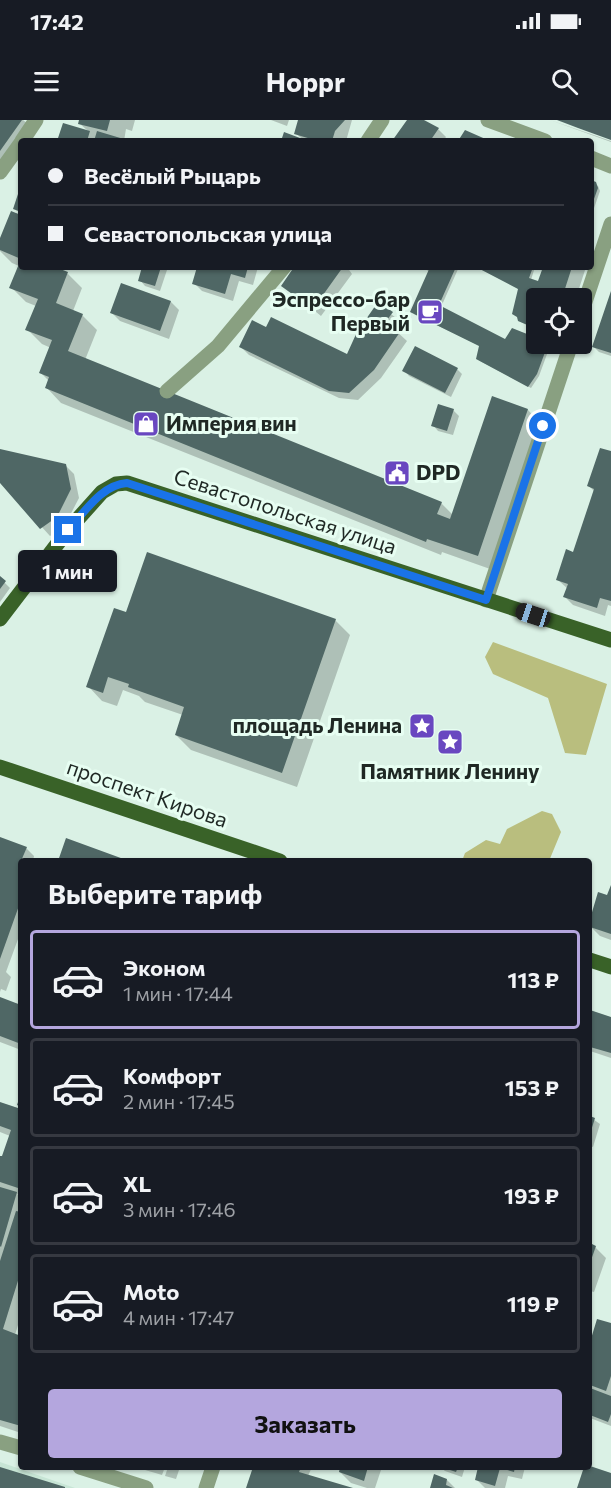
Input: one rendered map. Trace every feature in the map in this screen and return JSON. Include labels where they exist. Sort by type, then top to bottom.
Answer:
[{"type":"main road","name":"Севастопольская улица","points":[[0,619],[68,530],[102,492],[116,484],[127,483],[611,640]]},
{"type":"main road","name":"проспект Кирова","points":[[0,767],[271,858]]},
{"type":"main road","points":[[592,961],[611,967]]},
{"type":"street","points":[[25,138],[36,120]]},
{"type":"street","points":[[370,138],[382,120]]},
{"type":"street","points":[[488,120],[536,138]]},
{"type":"street","points":[[0,172],[18,150]]},
{"type":"street","points":[[594,159],[611,165]]},
{"type":"street","points":[[590,288],[611,224]]},
{"type":"street","points":[[167,391],[218,346],[281,270]]},
{"type":"street","points":[[486,600],[568,354]]},
{"type":"street","points":[[0,1442],[18,1447]]},
{"type":"street","points":[[89,1470],[146,1488]]},
{"type":"street","points":[[206,1488],[212,1470]]},
{"type":"shaded area","points":[[0,1462],[75,1488],[0,1488]]},
{"type":"green space","points":[[493,642],[607,684],[586,755],[565,753],[548,698],[493,674],[485,657]]},
{"type":"green space","points":[[542,811],[552,814],[561,832],[550,858],[463,858],[465,853],[486,840],[500,844],[507,829]]},
{"type":"building","points":[[0,120],[22,120],[0,151]]},
{"type":"building","points":[[79,120],[110,120],[107,131],[78,124]]},
{"type":"building","points":[[298,120],[345,120],[335,131],[333,138],[308,138],[294,134]]},
{"type":"building","points":[[407,120],[424,120],[439,128],[432,138],[394,138]]},
{"type":"building","points":[[557,120],[611,120],[611,140],[578,128]]},
{"type":"building","points":[[63,123],[90,131],[88,138],[58,138]]},
{"type":"building","points":[[465,130],[483,138],[460,138]]},
{"type":"building","points":[[97,131],[120,138],[95,138]]},
{"type":"building","points":[[284,132],[300,138],[282,138]]},
{"type":"building","points":[[594,181],[598,188],[594,199]]},
{"type":"building","points":[[18,194],[18,211],[13,209]]},
{"type":"building","points":[[11,211],[18,214],[18,258],[0,250],[0,238]]},
{"type":"building","points":[[18,266],[18,270],[68,272],[56,303],[83,314],[68,351],[442,502],[437,514],[450,519],[492,396],[528,409],[478,556],[427,539],[426,542],[45,388],[49,377],[39,373],[52,340],[25,330],[38,299],[9,288]]},
{"type":"building","points":[[141,270],[160,270],[155,286],[138,281]]},
{"type":"building","points":[[196,270],[247,270],[245,278],[231,274],[225,294],[192,284]]},
{"type":"building","points":[[292,270],[341,270],[313,309],[281,286]]},
{"type":"building","points":[[429,270],[455,270],[439,305],[505,339],[512,328],[526,334],[526,354],[544,354],[537,374],[528,387],[476,359],[479,346],[410,312]]},
{"type":"building","points":[[482,270],[532,270],[529,278],[538,281],[542,270],[571,270],[565,288],[526,288],[526,324],[518,321],[517,317],[512,314],[518,289]]},
{"type":"building","points":[[121,283],[171,301],[160,331],[110,313]]},
{"type":"building","points":[[611,291],[611,353],[592,347]]},
{"type":"building","points":[[378,302],[393,312],[387,320],[400,332],[374,370],[349,393],[329,391],[239,347],[252,320],[266,327],[271,317],[347,354],[357,332]]},
{"type":"building","points":[[415,346],[458,368],[445,393],[402,371]]},
{"type":"building","points":[[438,404],[454,409],[447,431],[431,426]]},
{"type":"building","points":[[600,448],[611,451],[611,601],[600,598],[597,608],[563,597],[568,584],[556,580],[566,549],[573,552],[594,489],[587,486]]},
{"type":"building","points":[[0,449],[66,464],[71,489],[57,517],[40,529],[0,483]]},
{"type":"building","points":[[147,552],[336,619],[282,773],[175,735],[184,707],[128,687],[129,684],[108,677],[103,693],[86,687],[114,608],[126,612]]},
{"type":"building","points":[[0,576],[6,581],[0,589]]},
{"type":"building","points":[[0,837],[27,847],[22,858],[18,858],[18,908],[0,959]]},
{"type":"building","points":[[66,838],[121,858],[59,858]]},
{"type":"building","points":[[611,885],[611,934],[592,928],[592,912],[598,892],[607,895]]},
{"type":"building","points":[[0,997],[18,1004],[18,1043],[0,1036]]},
{"type":"building","points":[[592,1011],[611,1017],[611,1053],[592,1048]]},
{"type":"building","points":[[0,1102],[18,1108],[18,1188],[0,1182],[0,1156],[2,1156],[11,1130],[0,1126]]},
{"type":"building","points":[[0,1187],[17,1192],[1,1247],[0,1246]]},
{"type":"building","points":[[16,1211],[18,1211],[18,1281],[3,1329],[18,1335],[18,1425],[0,1420],[0,1261]]},
{"type":"building","points":[[592,1244],[596,1246],[592,1257]]},
{"type":"building","points":[[597,1319],[611,1323],[611,1376],[606,1391],[592,1386],[592,1335]]},
{"type":"building","points":[[592,1389],[611,1396],[611,1414],[608,1422],[592,1416]]},
{"type":"building","points":[[0,1467],[65,1487],[65,1488],[0,1488]]},
{"type":"building","points":[[592,1467],[611,1473],[611,1488],[577,1488],[583,1470],[592,1470]]},
{"type":"building","points":[[252,1470],[300,1470],[299,1472],[353,1488],[246,1488]]},
{"type":"building","points":[[339,1470],[367,1470],[364,1481],[339,1472]]},
{"type":"building","points":[[477,1470],[499,1470],[495,1486],[475,1480]]},
{"type":"building","points":[[434,1474],[447,1479],[446,1485],[453,1488],[430,1488]]},
{"type":"place","name":"Эспрессо-бар Первый","points":[[430,312]]},
{"type":"place","name":"Империя вин","points":[[146,424]]},
{"type":"place","name":"DPD","points":[[397,473]]},
{"type":"place","name":"площадь Ленина","points":[[422,726]]},
{"type":"place","name":"Памятник Ленину","points":[[450,742]]},
{"type":"route","points":[[68,530],[102,492],[116,484],[127,483],[486,600],[543,426]]}]
